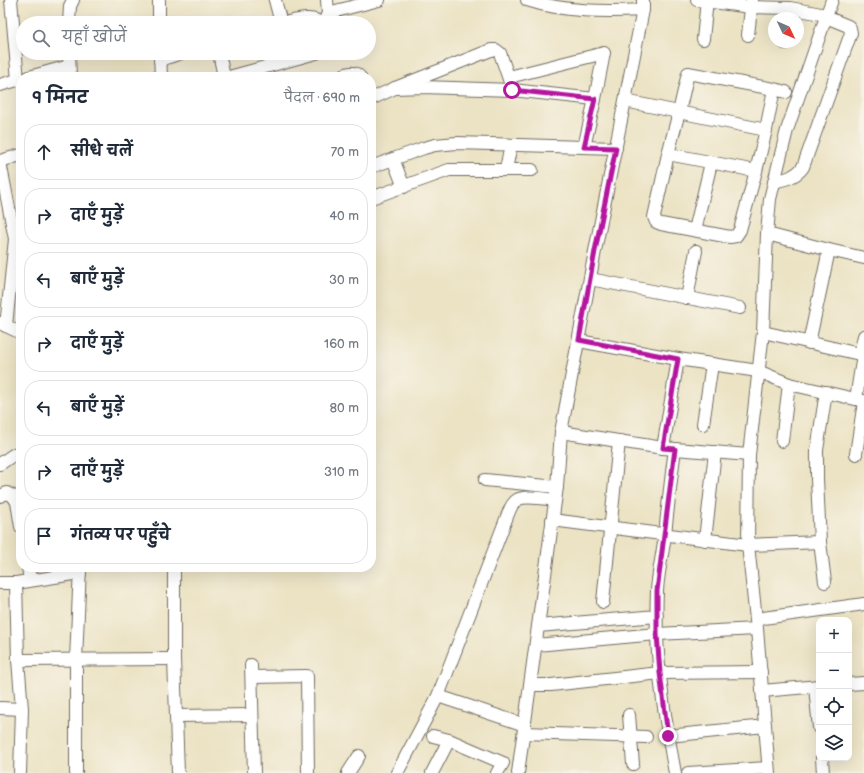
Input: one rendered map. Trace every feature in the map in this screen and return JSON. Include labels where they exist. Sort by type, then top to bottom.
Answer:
[{"type":"street","points":[[11,0],[16,33]]},
{"type":"street","points":[[69,16],[70,6],[73,0]]},
{"type":"street","points":[[159,0],[159,16]]},
{"type":"street","points":[[275,0],[279,16]]},
{"type":"street","points":[[325,16],[327,0]]},
{"type":"street","points":[[335,16],[378,0]]},
{"type":"street","points":[[518,773],[557,487],[561,432],[643,5],[615,12],[565,9],[527,0]]},
{"type":"street","points":[[703,39],[704,0],[790,9],[826,16],[850,28],[851,34],[803,167],[795,176],[774,182]]},
{"type":"street","points":[[688,773],[769,770],[757,624],[748,545],[749,455],[763,332],[767,234],[770,199],[787,130],[832,0]]},
{"type":"street","points":[[748,35],[752,4]]},
{"type":"street","points":[[376,97],[491,50],[496,50],[500,53],[512,90]]},
{"type":"street","points":[[509,77],[604,53],[584,147]]},
{"type":"street","points":[[20,60],[22,72]]},
{"type":"street","points":[[69,60],[69,72]]},
{"type":"street","points":[[160,60],[161,72]]},
{"type":"street","points":[[220,60],[223,72]]},
{"type":"street","points":[[247,72],[291,60]]},
{"type":"street","points":[[774,89],[756,171],[740,230],[736,236],[730,237],[656,222],[654,219],[654,212],[688,73],[774,89],[786,92]]},
{"type":"street","points":[[0,85],[16,81]]},
{"type":"street","points":[[395,88],[423,87],[512,90],[595,99]]},
{"type":"street","points":[[625,101],[766,130]]},
{"type":"street","points":[[376,165],[424,148],[457,143],[616,148]]},
{"type":"street","points":[[506,169],[511,144]]},
{"type":"street","points":[[668,154],[756,171]]},
{"type":"street","points":[[16,156],[0,161],[16,235]]},
{"type":"street","points":[[393,159],[404,187]]},
{"type":"street","points":[[695,230],[710,163]]},
{"type":"street","points":[[376,196],[449,170],[532,170]]},
{"type":"street","points":[[767,234],[864,258]]},
{"type":"street","points":[[809,343],[830,250]]},
{"type":"street","points":[[687,298],[696,251]]},
{"type":"street","points":[[16,255],[3,325],[16,331]]},
{"type":"street","points":[[590,280],[740,308]]},
{"type":"street","points":[[763,332],[862,355]]},
{"type":"street","points":[[856,454],[861,401],[864,336]]},
{"type":"street","points":[[579,340],[678,359],[758,371],[789,384],[861,401]]},
{"type":"street","points":[[675,773],[668,736],[660,673],[657,634],[657,591],[665,534],[669,449],[678,359]]},
{"type":"street","points":[[703,424],[712,364]]},
{"type":"street","points":[[782,441],[789,384]]},
{"type":"street","points":[[825,582],[820,542],[817,450],[826,392]]},
{"type":"street","points":[[561,432],[669,449],[749,455]]},
{"type":"street","points":[[604,602],[619,441]]},
{"type":"street","points":[[705,540],[715,452]]},
{"type":"street","points":[[0,464],[16,454]]},
{"type":"street","points":[[485,480],[557,487]]},
{"type":"street","points":[[0,496],[7,493],[13,496],[16,500]]},
{"type":"street","points":[[397,773],[438,696],[512,506],[519,499],[533,498],[555,500]]},
{"type":"street","points":[[552,520],[748,545],[820,542]]},
{"type":"street","points":[[29,572],[30,580]]},
{"type":"street","points":[[0,583],[16,583],[70,572]]},
{"type":"street","points":[[76,773],[76,660],[80,572]]},
{"type":"street","points":[[174,572],[174,659],[178,773]]},
{"type":"street","points":[[16,583],[18,660],[22,709],[20,773]]},
{"type":"street","points":[[536,645],[757,624],[864,604]]},
{"type":"street","points":[[538,626],[657,616]]},
{"type":"street","points":[[18,660],[174,659]]},
{"type":"street","points":[[251,665],[254,773]]},
{"type":"street","points":[[530,685],[551,685],[660,673],[761,672]]},
{"type":"street","points":[[252,678],[307,676],[308,773]]},
{"type":"street","points":[[852,684],[864,683]]},
{"type":"street","points":[[762,691],[816,687]]},
{"type":"street","points":[[817,689],[819,725]]},
{"type":"street","points":[[438,696],[524,729],[646,737]]},
{"type":"street","points":[[0,708],[22,709]]},
{"type":"street","points":[[176,716],[252,715]]},
{"type":"street","points":[[629,715],[633,764]]},
{"type":"street","points":[[668,736],[765,726]]},
{"type":"street","points":[[433,736],[449,740],[503,763],[498,773]]},
{"type":"street","points":[[432,773],[449,740]]},
{"type":"street","points":[[348,773],[359,756]]},
{"type":"street","points":[[822,761],[823,773]]},
{"type":"route","points":[[512,90],[595,99],[584,147],[616,148],[579,340],[678,359],[663,448],[675,449],[657,591],[657,634],[668,736]]}]
